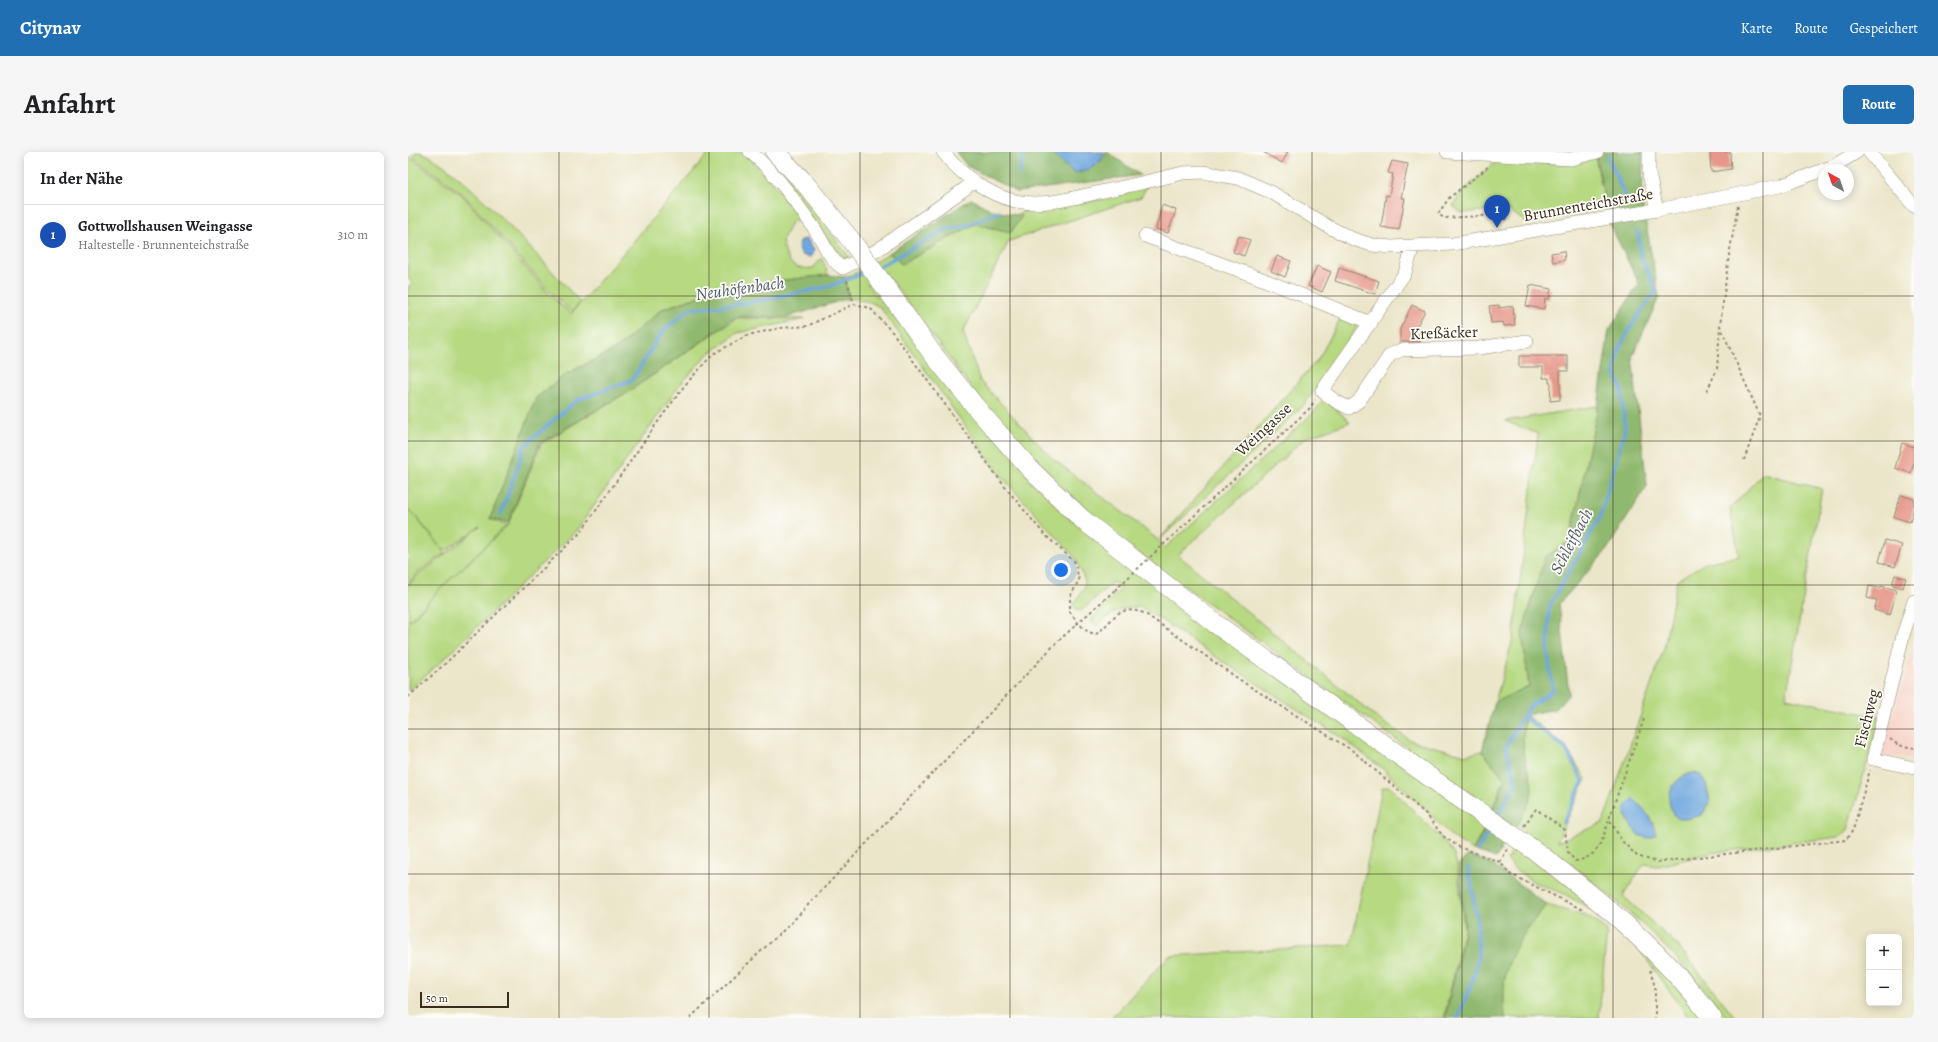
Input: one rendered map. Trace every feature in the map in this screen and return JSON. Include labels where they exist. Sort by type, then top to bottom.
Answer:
[{"type":"main road","points":[[775,152],[803,181],[850,239],[932,353],[979,411],[1030,469],[1082,518],[1216,624],[1538,853],[1580,885],[1624,922],[1661,958],[1697,998],[1712,1018]]},
{"type":"street","points":[[750,152],[787,191],[814,228],[836,264],[843,268],[876,251],[966,188],[973,180]]},
{"type":"street","name":"Brunnenteichstraße","points":[[943,152],[973,180],[994,194],[1016,201],[1042,202],[1072,198],[1183,173],[1202,172],[1223,175],[1250,182],[1271,192],[1329,227],[1353,239],[1372,245],[1390,247],[1453,244],[1657,210],[1780,186],[1834,166],[1857,152]]},
{"type":"street","points":[[1447,152],[1571,159],[1597,152]]},
{"type":"street","points":[[1649,152],[1649,174],[1657,210]]},
{"type":"street","points":[[1869,152],[1914,206]]},
{"type":"street","points":[[1145,236],[1257,277],[1371,323]]},
{"type":"street","points":[[1322,391],[1405,273],[1413,246]]},
{"type":"street","name":"Kreßäcker","points":[[1322,391],[1337,402],[1349,408],[1359,401],[1390,355],[1401,350],[1479,348],[1528,342]]},
{"type":"street","name":"Fischweg","points":[[1873,759],[1903,635],[1914,601]]},
{"type":"street","points":[[1873,759],[1914,768]]},
{"type":"path","points":[[1503,156],[1449,198],[1438,214],[1444,218],[1498,215],[1509,221],[1520,233]]},
{"type":"path","points":[[1707,391],[1717,369],[1720,326],[1729,255],[1740,194]]},
{"type":"path","points":[[843,268],[854,304]]},
{"type":"path","points":[[408,697],[448,661],[581,532],[685,385],[713,354],[748,335],[780,328],[807,326],[854,304],[870,308],[893,333],[1005,487],[1044,534],[1075,562],[1079,580],[1070,597],[1070,612],[1078,623],[1088,632],[1096,634],[1106,627],[1113,616],[1129,609],[1144,614],[1246,684],[1353,751],[1426,814],[1443,836],[1459,847],[1500,862],[1510,874],[1591,914]]},
{"type":"path","points":[[1720,326],[1760,416],[1744,460]]},
{"type":"path","name":"Weingasse","points":[[690,1018],[790,924],[1057,642],[1115,590],[1310,408],[1322,391]]},
{"type":"path","points":[[1524,827],[1536,809],[1565,830],[1568,852],[1575,861],[1586,859],[1599,848],[1644,719]]},
{"type":"path","name":"Fischweg","points":[[1609,819],[1622,841],[1637,856],[1657,862],[1846,840],[1853,830],[1873,759]]},
{"type":"path","points":[[1500,862],[1512,844]]},
{"type":"path","points":[[1650,970],[1655,987],[1655,1018]]},
{"type":"shaded area","points":[[1914,648],[1914,760],[1880,754]]},
{"type":"green space","points":[[417,152],[432,157],[452,172],[500,217],[580,302],[572,312],[550,292],[463,194],[413,157]]},
{"type":"green space","points":[[710,152],[745,152],[782,194],[803,222],[792,221],[782,241],[788,259],[794,266],[799,268],[813,268],[822,258],[828,275],[727,287],[662,309],[616,349],[566,374],[536,398],[490,519],[507,525],[408,622],[408,586],[417,576],[480,527],[445,551],[409,509],[445,553],[416,574],[408,585],[408,287],[413,283],[408,279],[408,156],[462,195],[549,294],[571,314]]},
{"type":"green space","points":[[757,152],[764,152],[797,189],[849,257],[844,259]]},
{"type":"green space","points":[[956,152],[1050,152],[1074,173],[1087,171],[1103,159],[1107,152],[1140,175],[1017,192],[967,166]]},
{"type":"green space","points":[[1595,152],[1643,152],[1642,202],[1659,297],[1632,357],[1647,486],[1606,551],[1559,604],[1569,694],[1556,709],[1529,714],[1524,719],[1523,752],[1532,786],[1531,796],[1520,820],[1496,858],[1473,850],[1482,835],[1505,779],[1482,751],[1495,702],[1529,686],[1522,633],[1545,557],[1570,541],[1598,406],[1609,330],[1639,284],[1610,224]]},
{"type":"green space","points":[[1595,157],[1606,207],[1527,223],[1507,209],[1461,213],[1453,206],[1462,192],[1496,162],[1574,163]]},
{"type":"green space","points":[[1148,185],[1141,197],[1009,241],[963,332],[980,381],[1052,458],[1157,539],[1165,548],[1315,411],[1324,398],[1350,422],[1305,438],[1178,555],[1381,721],[1412,741],[1466,755],[1482,751],[1505,778],[1492,809],[1121,540],[1039,466],[981,401],[885,272],[867,284],[1060,510],[1111,555],[1141,572],[1486,825],[1473,850],[1452,837],[1383,769],[1342,738],[1143,608],[1135,607],[1123,609],[1113,613],[1097,626],[1093,623],[1092,619],[1121,589],[1113,582],[1082,610],[1077,611],[1073,605],[1084,588],[1085,581],[1075,557],[1001,476],[880,307],[870,302],[849,298],[844,277],[860,271],[889,253],[902,264],[975,224],[1011,232],[1022,216],[1015,215],[1023,211],[1040,207],[1083,203]]},
{"type":"green space","points":[[971,199],[994,211],[1022,216],[1011,232],[975,224],[902,264],[889,253]]},
{"type":"green space","points":[[828,275],[844,277],[849,298],[788,317],[736,317],[634,388],[540,443],[508,523],[490,519],[536,398],[566,374],[616,349],[662,309],[727,287]]},
{"type":"green space","points":[[737,318],[805,319],[737,333],[706,356],[679,386],[576,531],[443,660],[408,691],[408,624],[440,589],[508,525],[541,444],[634,388]]},
{"type":"green space","points":[[1340,319],[1358,324],[1338,360],[1302,407],[1159,540],[1319,358]]},
{"type":"green space","points":[[1598,406],[1570,541],[1545,557],[1522,633],[1529,686],[1495,702],[1513,639],[1538,434],[1505,421]]},
{"type":"green space","points":[[1763,473],[1822,489],[1786,698],[1880,717],[1848,830],[1839,837],[1711,853],[1658,866],[1644,864],[1623,896],[1678,946],[1736,1018],[1727,1018],[1676,958],[1619,903],[1578,870],[1517,826],[1531,781],[1523,755],[1524,719],[1527,716],[1565,746],[1586,779],[1557,842],[1603,823],[1664,648],[1677,580],[1705,563],[1739,556],[1730,509]],"holes":[[[1702,778],[1706,784],[1710,802],[1702,815]]]},
{"type":"green space","points":[[1389,786],[1441,838],[1453,853],[1457,864],[1464,929],[1444,1018],[1111,1018],[1169,956],[1351,945],[1382,788]]},
{"type":"green space","points":[[1515,846],[1598,906],[1661,965],[1707,1018],[1689,1018],[1636,945],[1598,913],[1562,893],[1535,883],[1515,869],[1507,859]]},
{"type":"green space","points":[[1468,855],[1493,865],[1547,905],[1523,936],[1509,962],[1504,987],[1504,1014],[1506,1018],[1445,1018],[1465,930],[1459,865]]},
{"type":"green space","points":[[1547,905],[1588,917],[1607,930],[1599,1018],[1506,1018],[1504,1014],[1504,981],[1509,962],[1522,936]]},
{"type":"water","points":[[1050,152],[1105,152],[1100,161],[1093,167],[1074,173]]},
{"type":"water","points":[[807,239],[814,249],[813,255],[809,257],[802,255],[798,247],[801,240]]},
{"type":"water","points":[[1691,773],[1700,774],[1706,784],[1710,801],[1702,815],[1688,819],[1678,819],[1670,805],[1670,792],[1678,781]]},
{"type":"water","points":[[1634,799],[1648,815],[1655,829],[1656,834],[1648,838],[1638,835],[1625,815],[1626,805]]},
{"type":"building","points":[[1263,152],[1288,152],[1282,163]]},
{"type":"building","points":[[1710,152],[1730,152],[1731,169],[1711,172]]},
{"type":"building","points":[[1392,161],[1408,164],[1401,198],[1405,198],[1399,230],[1381,227],[1386,195],[1389,196],[1393,174],[1388,173]]},
{"type":"building","points":[[1162,205],[1176,210],[1168,233],[1156,229]]},
{"type":"building","points":[[1239,236],[1250,240],[1244,256],[1233,252]]},
{"type":"building","points":[[1564,251],[1565,260],[1553,262],[1551,253]]},
{"type":"building","points":[[1277,256],[1291,261],[1285,277],[1271,271]]},
{"type":"building","points":[[1317,266],[1331,272],[1322,292],[1308,286]]},
{"type":"building","points":[[1339,268],[1379,281],[1375,294],[1335,281]]},
{"type":"building","points":[[1530,285],[1551,289],[1549,299],[1545,298],[1544,309],[1526,306]]},
{"type":"building","points":[[1412,305],[1425,311],[1412,335],[1420,335],[1420,342],[1400,342],[1400,329]]},
{"type":"building","points":[[1499,305],[1499,308],[1513,306],[1515,325],[1504,326],[1503,322],[1491,323],[1489,306]]},
{"type":"building","points":[[1519,356],[1568,356],[1568,371],[1560,371],[1560,400],[1550,401],[1551,383],[1549,383],[1549,378],[1543,378],[1543,367],[1519,367]]},
{"type":"building","points":[[1902,443],[1914,447],[1914,462],[1911,473],[1895,468]]},
{"type":"building","points":[[1901,495],[1914,499],[1914,508],[1910,522],[1894,517]]},
{"type":"building","points":[[1885,540],[1902,545],[1895,567],[1879,562]]},
{"type":"building","points":[[1895,575],[1906,578],[1903,588],[1892,585]]},
{"type":"building","points":[[1869,586],[1880,588],[1881,586],[1897,590],[1890,615],[1874,610],[1877,600],[1867,598]]},
{"type":"waterway","name":"Neuhöfenbach","points":[[1019,175],[1024,152]]},
{"type":"waterway","name":"Schleifbach","points":[[1608,157],[1628,203]]},
{"type":"waterway","name":"Neuhöfenbach","points":[[878,267],[945,230],[967,225],[999,212]]},
{"type":"waterway","name":"Schleifbach","points":[[1497,817],[1516,784],[1506,746],[1529,707],[1553,690],[1548,655],[1549,607],[1600,517],[1625,429],[1621,387],[1615,375],[1616,363],[1620,347],[1632,325],[1656,291],[1641,256],[1637,231]]},
{"type":"waterway","name":"Neuhöfenbach","points":[[501,514],[525,445],[577,400],[632,380],[663,331],[689,309],[748,303],[827,287],[867,272]]},
{"type":"waterway","points":[[1524,717],[1565,748],[1583,781],[1563,823]]},
{"type":"waterway","name":"Schleifbach","points":[[1478,849],[1491,827]]},
{"type":"waterway","name":"Schleifbach","points":[[1458,1018],[1473,980],[1478,956],[1477,922],[1468,867]]},
{"type":"place","name":"Gottwollshausen Weingasse","points":[[1497,228]]}]
